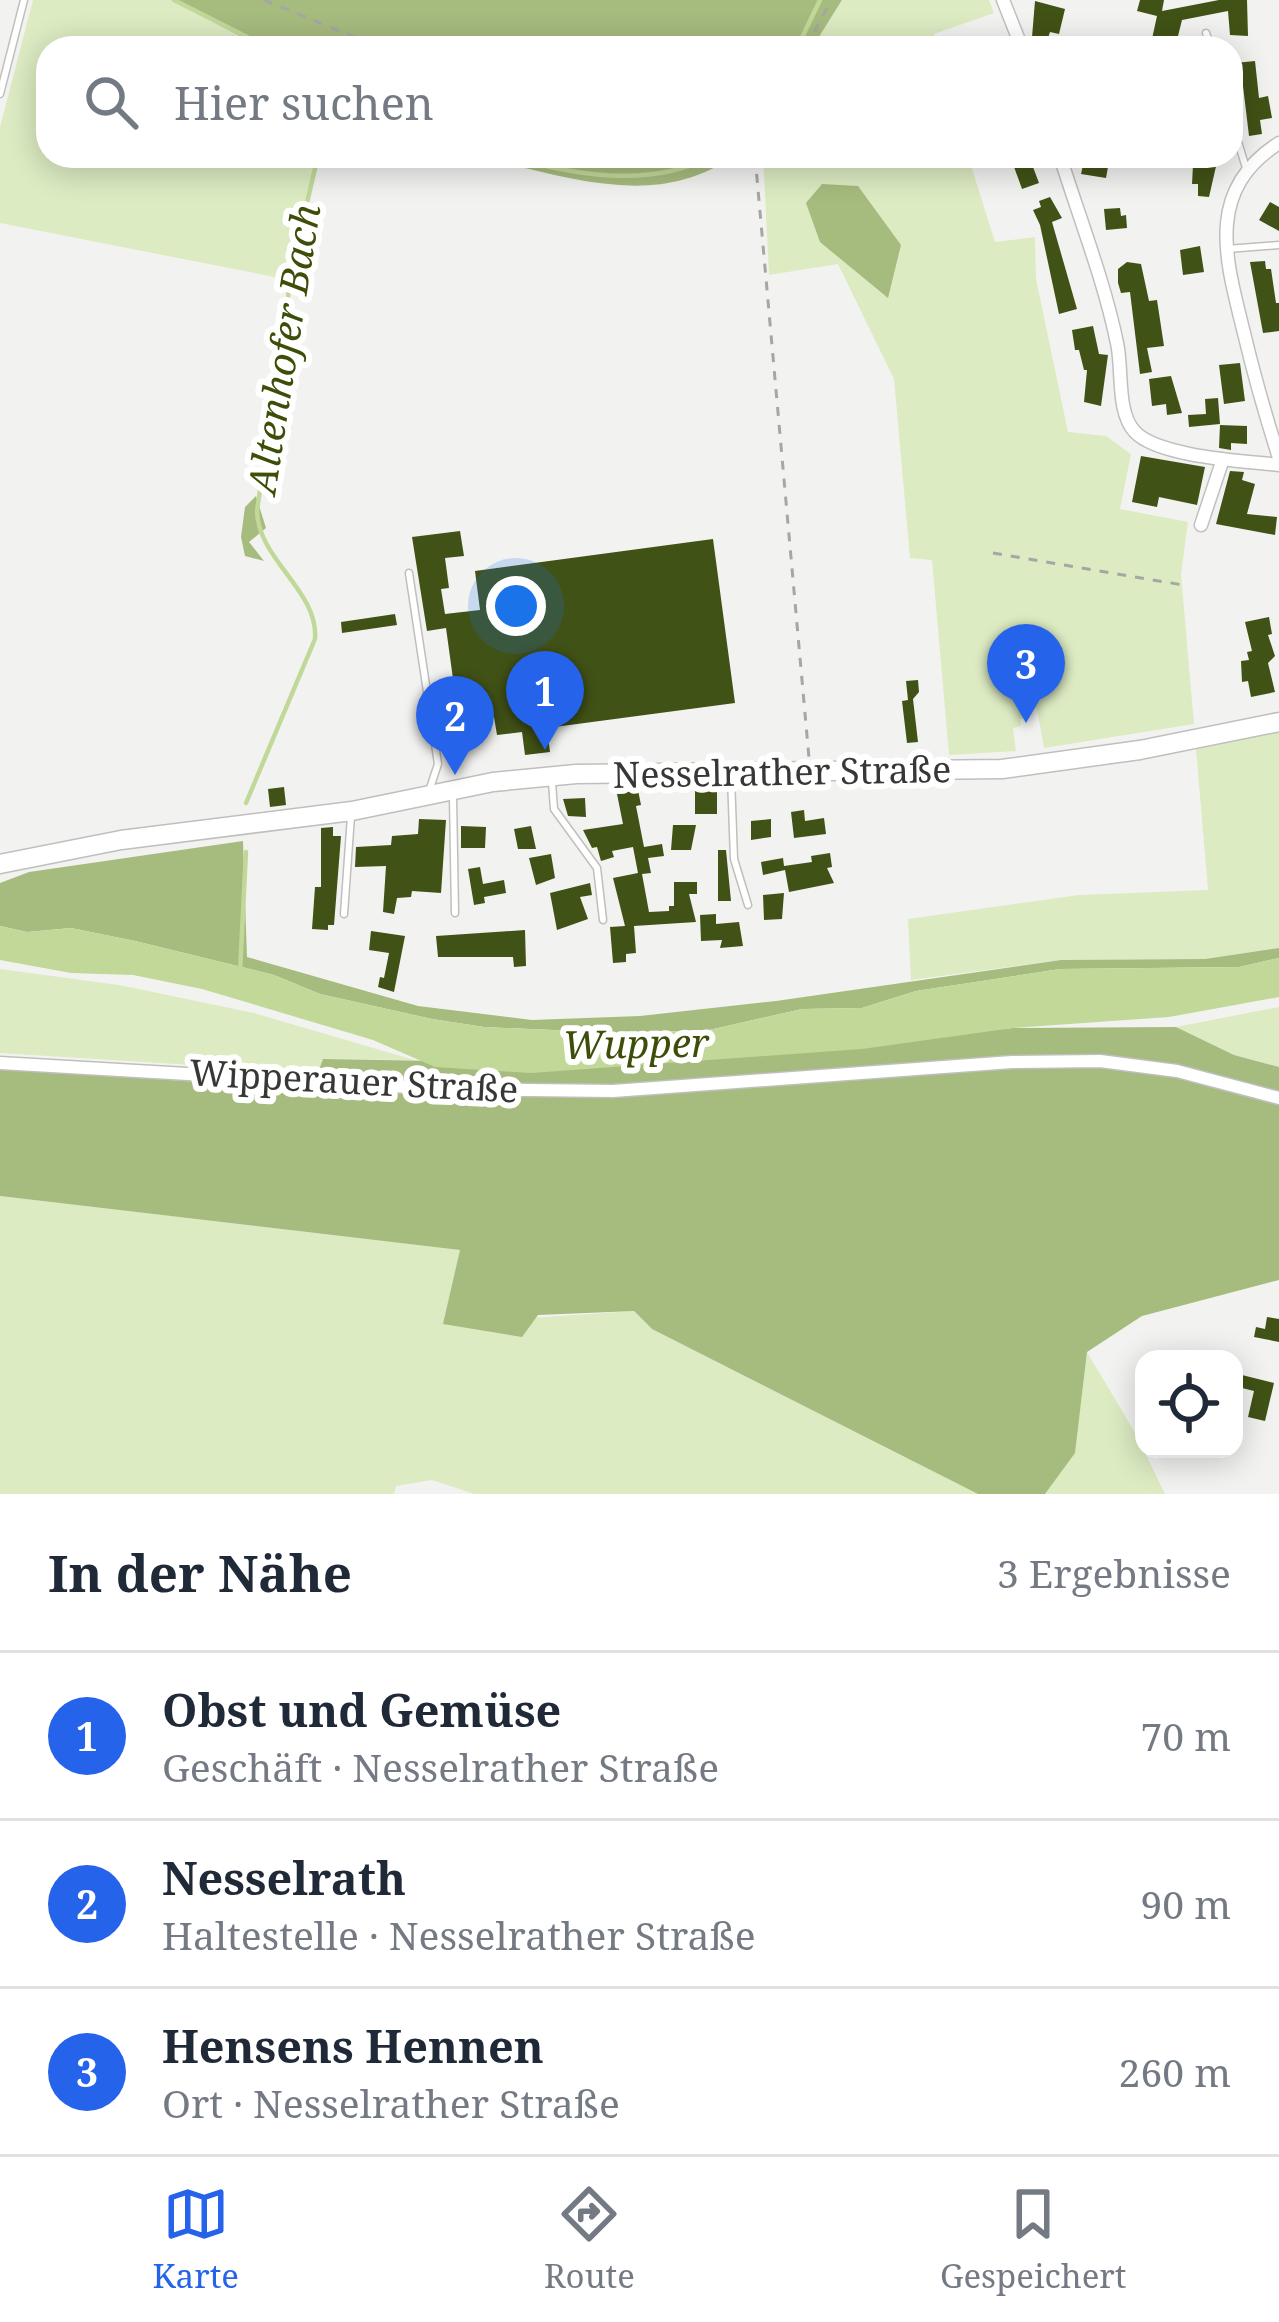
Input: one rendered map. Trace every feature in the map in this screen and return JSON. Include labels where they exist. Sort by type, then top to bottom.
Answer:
[{"type":"main road","name":"Nesselrather Straße","points":[[0,864],[121,840],[352,811],[453,789],[552,777],[1026,766],[1140,750],[1279,722]]},
{"type":"street","points":[[1003,0],[1017,36]]},
{"type":"street","points":[[1064,168],[1118,344],[1125,412],[1135,432],[1154,444],[1223,459],[1279,461],[1223,249],[1226,216],[1246,168],[1279,142]]},
{"type":"street","points":[[1201,525],[1223,459]]},
{"type":"street","name":"Wipperauer Straße","points":[[0,1063],[444,1089],[613,1091],[958,1066],[1100,1061],[1177,1071],[1279,1097]]},
{"type":"lane","points":[[0,94],[23,0]]},
{"type":"lane","points":[[1243,158],[1246,168]]},
{"type":"lane","points":[[1223,249],[1279,245]]},
{"type":"lane","points":[[409,573],[438,764],[428,795]]},
{"type":"lane","points":[[731,773],[734,859],[748,905]]},
{"type":"lane","points":[[552,777],[554,808],[597,868],[603,920]]},
{"type":"lane","points":[[453,789],[455,913]]},
{"type":"lane","points":[[344,914],[352,811]]},
{"type":"path","points":[[264,0],[352,36]]},
{"type":"path","points":[[812,36],[830,0]]},
{"type":"path","points":[[756,168],[809,761]]},
{"type":"path","points":[[993,553],[1184,585]]},
{"type":"shaded area","points":[[33,0],[172,0],[240,36],[36,36],[36,168],[318,168],[295,281],[0,223],[0,127]]},
{"type":"shaded area","points":[[172,0],[842,0],[820,36],[240,36]]},
{"type":"shaded area","points":[[842,0],[989,0],[994,13],[934,36],[820,36]]},
{"type":"shaded area","points":[[527,168],[712,168],[672,182],[640,186]]},
{"type":"shaded area","points":[[764,168],[972,168],[995,242],[1035,237],[1036,279],[1068,432],[1106,436],[1131,454],[1120,509],[1188,522],[1181,574],[1194,724],[1044,748],[1037,709],[1028,704],[1028,717],[1013,728],[1016,751],[949,755],[932,560],[910,558],[894,379],[838,264],[769,275]]},
{"type":"shaded area","points":[[822,184],[858,186],[901,245],[888,298],[820,242],[806,203]]},
{"type":"shaded area","points":[[256,496],[266,528],[249,542],[264,561],[245,556],[241,537],[245,507]]},
{"type":"shaded area","points":[[1279,730],[1279,948],[1205,959],[1061,960],[911,980],[908,919],[1079,895],[1208,890],[1196,749]]},
{"type":"shaded area","points":[[243,841],[247,957],[418,1006],[532,1020],[640,1016],[776,1001],[1061,960],[1205,959],[1279,948],[1279,958],[1239,967],[1060,969],[916,991],[862,1008],[802,1009],[709,1030],[621,1033],[484,1027],[432,1019],[320,994],[274,975],[135,941],[71,928],[27,932],[0,926],[0,883],[29,872]]},
{"type":"shaded area","points":[[0,969],[119,985],[254,1013],[414,1060],[323,1059],[318,1073],[0,1053]]},
{"type":"shaded area","points":[[1279,1007],[1279,1067],[1234,1055],[1176,1027]]},
{"type":"shaded area","points":[[1176,1027],[1234,1055],[1279,1067],[1279,1280],[1142,1316],[1087,1352],[1075,1453],[1045,1494],[978,1494],[652,1329],[634,1311],[538,1315],[522,1337],[443,1324],[460,1250],[0,1196],[0,1069],[312,1089],[323,1059],[621,1064],[1013,1028]]},
{"type":"shaded area","points":[[0,1196],[460,1250],[444,1324],[634,1311],[652,1329],[978,1494],[474,1494],[432,1480],[396,1486],[394,1494],[0,1494]]},
{"type":"shaded area","points":[[1087,1352],[1135,1433],[1135,1458],[1148,1458],[1165,1494],[1045,1494],[1075,1452]]},
{"type":"water","name":"Wupper","points":[[0,926],[27,932],[71,928],[135,941],[274,975],[320,994],[484,1027],[621,1033],[709,1030],[802,1009],[862,1008],[916,991],[1060,969],[1239,967],[1279,958],[1279,997],[1169,1017],[1013,1028],[862,1049],[531,1073],[435,1067],[373,1040],[202,989],[133,975],[71,973],[0,960]]},
{"type":"building","points":[[1140,0],[1164,0],[1162,11],[1247,0],[1248,36],[1230,35],[1228,11],[1182,20],[1178,36],[1153,36],[1157,16],[1137,11]]},
{"type":"building","points":[[1035,1],[1065,9],[1059,34],[1032,36]]},
{"type":"building","points":[[1255,61],[1259,98],[1268,96],[1272,118],[1260,120],[1262,134],[1249,136],[1243,62]]},
{"type":"building","points":[[1014,168],[1033,168],[1039,183],[1022,189]]},
{"type":"building","points":[[1082,168],[1108,168],[1106,178],[1081,174]]},
{"type":"building","points":[[1193,168],[1216,168],[1209,197],[1198,196],[1198,184],[1192,184]]},
{"type":"building","points":[[1050,197],[1062,218],[1052,222],[1077,309],[1059,314],[1033,210]]},
{"type":"building","points":[[1270,202],[1279,207],[1279,231],[1259,220]]},
{"type":"building","points":[[1120,208],[1127,228],[1106,230],[1104,209]]},
{"type":"building","points":[[1200,246],[1204,272],[1183,275],[1180,250]]},
{"type":"building","points":[[1265,261],[1279,303],[1279,331],[1263,333],[1250,262]]},
{"type":"building","points":[[1127,262],[1141,264],[1149,301],[1157,300],[1164,346],[1147,348],[1152,372],[1140,374],[1130,292],[1121,293],[1118,283],[1118,269]]},
{"type":"building","points":[[1093,326],[1099,354],[1108,355],[1101,406],[1084,402],[1087,370],[1075,350],[1072,330]]},
{"type":"building","points":[[1240,363],[1245,401],[1224,404],[1219,365]]},
{"type":"building","points":[[1171,376],[1182,413],[1167,415],[1166,404],[1152,406],[1149,379]]},
{"type":"building","points":[[1218,398],[1220,424],[1189,427],[1188,415],[1206,414],[1205,399]]},
{"type":"building","points":[[1220,425],[1247,426],[1247,444],[1231,443],[1231,450],[1219,448]]},
{"type":"building","points":[[1141,456],[1205,467],[1197,505],[1159,497],[1157,507],[1132,502]]},
{"type":"building","points":[[1230,471],[1244,472],[1242,480],[1255,484],[1247,514],[1277,517],[1275,535],[1216,524]]},
{"type":"building","points":[[460,531],[464,556],[445,558],[449,588],[441,589],[445,614],[480,610],[475,571],[713,539],[735,703],[547,728],[550,752],[525,755],[522,732],[497,735],[494,717],[450,723],[445,687],[454,686],[446,628],[427,631],[412,537]]},
{"type":"building","points":[[395,614],[397,625],[342,633],[341,622]]},
{"type":"building","points":[[1269,617],[1272,634],[1268,635],[1275,656],[1268,663],[1275,692],[1251,697],[1248,681],[1242,682],[1241,661],[1249,660],[1247,652],[1252,651],[1245,622]]},
{"type":"building","points":[[918,680],[919,692],[913,699],[918,742],[907,743],[902,701],[908,700],[906,681]]},
{"type":"building","points":[[284,787],[286,805],[270,807],[268,789]]},
{"type":"building","points":[[638,790],[641,805],[636,806],[644,847],[662,844],[664,856],[648,858],[651,873],[642,874],[649,912],[669,911],[674,906],[674,882],[697,882],[697,894],[689,894],[696,922],[634,926],[636,953],[626,954],[626,962],[613,963],[610,927],[625,926],[613,878],[638,873],[633,847],[612,851],[614,857],[601,861],[583,830],[623,824],[617,794]]},
{"type":"building","points":[[695,790],[717,790],[717,814],[695,814]]},
{"type":"building","points":[[585,798],[586,817],[568,816],[563,799]]},
{"type":"building","points":[[804,810],[805,821],[824,818],[826,834],[794,838],[791,812]]},
{"type":"building","points":[[419,819],[446,820],[441,893],[412,891],[411,897],[397,898],[394,914],[383,912],[386,866],[355,867],[356,847],[391,845],[392,836],[418,834]]},
{"type":"building","points":[[771,819],[771,837],[751,840],[751,821]]},
{"type":"building","points":[[673,825],[696,825],[691,850],[671,850]]},
{"type":"building","points":[[461,826],[486,827],[485,848],[461,848]]},
{"type":"building","points":[[531,826],[536,849],[518,849],[514,829]]},
{"type":"building","points":[[333,827],[333,836],[341,836],[334,925],[328,925],[328,930],[312,929],[315,887],[321,887],[321,828]]},
{"type":"building","points":[[718,850],[726,850],[731,901],[718,901]]},
{"type":"building","points":[[830,853],[832,867],[827,868],[834,883],[789,892],[785,870],[763,875],[761,862],[783,858],[784,866],[812,862],[811,856]]},
{"type":"building","points":[[551,854],[555,878],[536,885],[529,858]]},
{"type":"building","points":[[480,867],[483,884],[504,880],[506,893],[484,897],[485,903],[474,905],[468,869]]},
{"type":"building","points":[[590,883],[592,895],[580,897],[588,919],[557,930],[550,893]]},
{"type":"building","points":[[784,893],[782,919],[764,920],[763,895]]},
{"type":"building","points":[[716,914],[716,924],[739,922],[743,946],[720,948],[722,940],[701,941],[700,915]]},
{"type":"building","points":[[525,930],[526,966],[514,967],[513,957],[438,957],[436,936]]},
{"type":"building","points":[[371,931],[405,936],[394,992],[378,987],[389,953],[369,950]]},
{"type":"building","points":[[1267,1317],[1279,1319],[1279,1342],[1254,1337],[1256,1327],[1265,1329]]},
{"type":"building","points":[[1243,1375],[1274,1383],[1265,1421],[1248,1417],[1254,1391],[1243,1388]]},
{"type":"waterway","name":"Altenhofer Bach","points":[[174,0],[245,36]]},
{"type":"waterway","points":[[803,36],[820,0]]},
{"type":"waterway","name":"Altenhofer Bach","points":[[246,803],[315,639],[308,606],[267,545],[257,511],[293,262],[315,168]]},
{"type":"waterway","points":[[554,168],[611,176],[681,168]]},
{"type":"waterway","name":"Altenhofer Bach","points":[[240,972],[246,852]]},
{"type":"place","name":"Hensens Hennen","points":[[1026,723]]},
{"type":"place","name":"Obst und Gemüse","points":[[545,750]]},
{"type":"place","name":"Nesselrath","points":[[455,775]]}]
